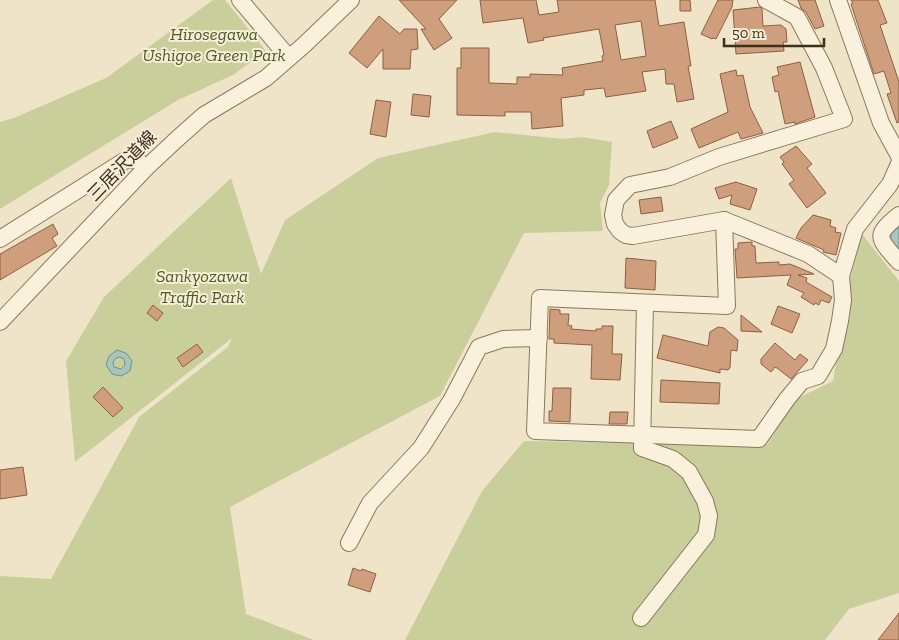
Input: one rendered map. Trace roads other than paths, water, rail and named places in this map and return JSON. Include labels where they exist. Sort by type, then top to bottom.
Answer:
[{"type":"street","points":[[240,0],[289,58]]},
{"type":"street","name":"三居沢道線","points":[[0,322],[146,168],[204,115],[266,78],[351,0]]},
{"type":"street","points":[[766,0],[797,17],[824,68],[844,119],[719,157],[670,177],[630,185],[621,193],[614,206],[615,224],[626,235],[632,236],[724,220],[808,254],[841,276]]},
{"type":"street","points":[[838,0],[881,124],[899,156]]},
{"type":"street","points":[[0,239],[124,161],[131,158],[137,160],[146,168]]},
{"type":"street","points":[[724,220],[728,306],[540,298],[535,431],[759,439],[802,381],[818,376],[834,349],[843,300],[841,276],[855,229],[890,184],[899,164]]},
{"type":"street","points":[[899,215],[881,232],[884,245],[899,262]]},
{"type":"street","points":[[640,618],[706,535],[709,516],[705,501],[689,472],[673,459],[642,448],[645,303]]},
{"type":"street","points":[[349,543],[370,503],[421,448],[452,399],[479,347],[503,339],[538,338]]},
{"type":"water","points":[[899,227],[899,250],[891,240],[891,234]]},
{"type":"water","points":[[117,350],[126,353],[132,361],[130,371],[121,376],[112,374],[106,365],[109,356]],"holes":[[[116,358],[124,359],[125,365],[121,369],[114,367],[113,362]]]},
{"type":"park label","name":"Hirosegawa Ushigoe Green Park","points":[[214,44]]},
{"type":"park label","name":"Sankyozawa Traffic Park","points":[[202,286]]}]
